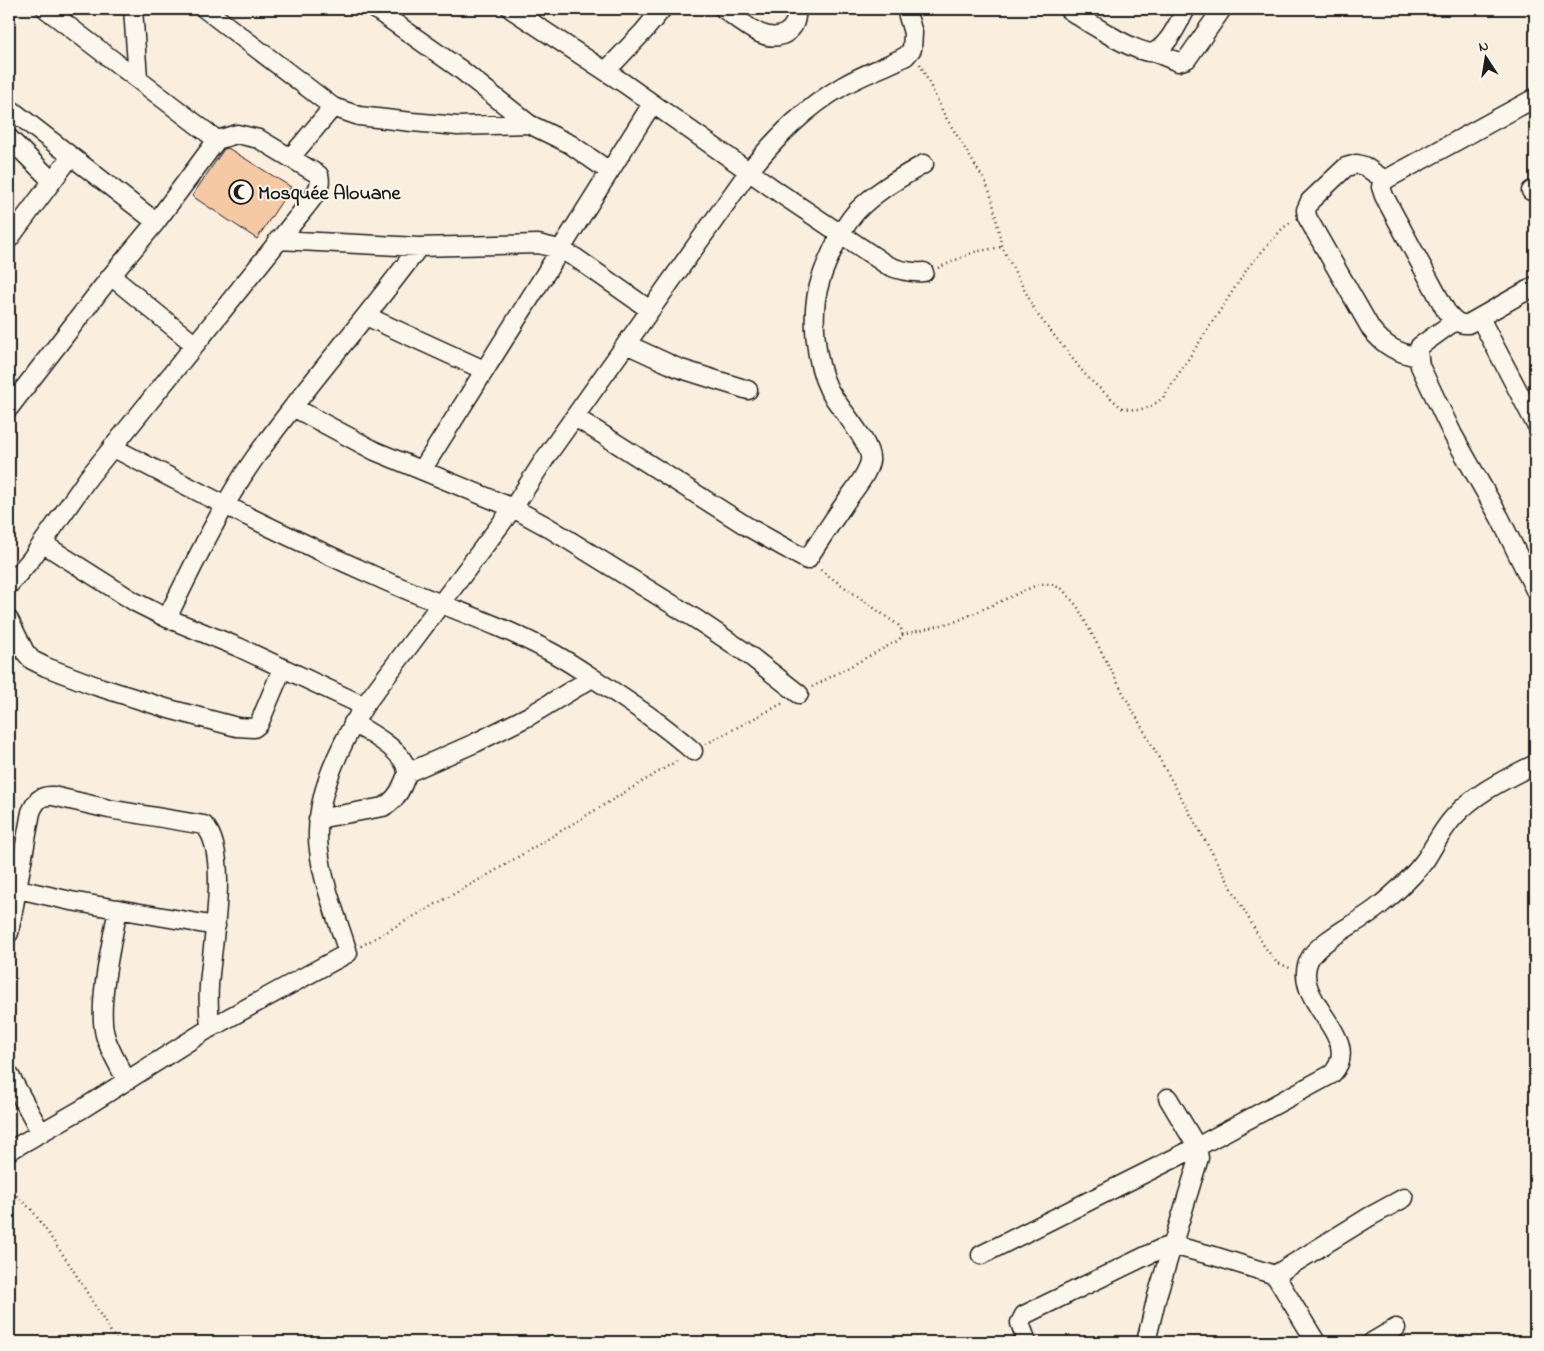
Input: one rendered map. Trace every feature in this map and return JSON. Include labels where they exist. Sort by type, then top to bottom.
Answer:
[{"type":"street","points":[[46,9],[217,140]]},
{"type":"street","points":[[132,9],[138,78]]},
{"type":"street","points":[[205,9],[332,107],[360,116],[421,123],[458,126],[529,124]]},
{"type":"street","points":[[376,9],[460,69],[529,124],[570,144],[609,171]]},
{"type":"street","points":[[606,71],[662,9]]},
{"type":"street","points":[[724,9],[762,35],[780,36],[792,28],[795,22],[796,9]]},
{"type":"street","points":[[9,1151],[210,1028],[348,953],[323,869],[319,850],[318,819],[330,776],[353,723],[514,508],[574,417],[749,171],[786,128],[818,102],[845,85],[906,56],[912,49],[913,33],[906,9]]},
{"type":"street","points":[[1068,9],[1128,45],[1145,52],[1154,52],[1178,62],[1187,59],[1222,9]]},
{"type":"street","points":[[1154,52],[1165,42],[1186,9]]},
{"type":"street","points":[[516,10],[887,265],[902,272],[924,272]]},
{"type":"street","points":[[1535,98],[1385,180],[1381,187],[1384,196],[1446,311],[1455,321],[1468,324],[1535,286]]},
{"type":"street","points":[[422,470],[652,104]]},
{"type":"street","points":[[291,157],[332,107]]},
{"type":"street","points":[[13,118],[71,156],[156,222]]},
{"type":"street","points":[[9,408],[111,276],[156,222],[217,140],[236,134],[259,139],[319,175],[320,180],[314,196],[112,447],[32,558],[9,585]]},
{"type":"street","points":[[9,138],[52,181]]},
{"type":"street","points":[[9,239],[71,156]]},
{"type":"street","points":[[574,417],[748,527],[807,560],[861,480],[870,462],[868,446],[830,391],[822,374],[817,350],[816,302],[819,283],[841,233],[855,213],[893,181],[924,164]]},
{"type":"street","points":[[1385,180],[1364,166],[1357,164],[1346,167],[1310,200],[1306,210],[1312,226],[1371,329],[1378,338],[1394,350],[1402,354],[1418,357]]},
{"type":"street","points":[[278,240],[419,247],[538,244],[559,250],[596,271],[650,310]]},
{"type":"street","points":[[167,618],[226,506],[254,460],[293,407],[419,247]]},
{"type":"street","points":[[111,276],[194,344]]},
{"type":"street","points":[[366,316],[484,370]]},
{"type":"street","points":[[1480,318],[1530,399],[1535,422]]},
{"type":"street","points":[[1455,321],[1423,343],[1418,351],[1420,366],[1454,436],[1500,518],[1535,590]]},
{"type":"street","points":[[626,344],[678,368],[748,390]]},
{"type":"street","points":[[293,407],[375,451],[514,508],[577,544],[699,621],[745,652],[799,694]]},
{"type":"street","points":[[112,447],[226,506],[377,578],[507,631],[572,663],[659,724],[693,751]]},
{"type":"street","points":[[42,543],[105,584],[167,618],[238,647],[364,706]]},
{"type":"street","points":[[9,620],[24,652],[39,664],[96,686],[169,710],[237,727],[254,728],[259,724],[282,669]]},
{"type":"street","points":[[407,773],[475,743],[529,716],[592,678]]},
{"type":"street","points":[[318,819],[383,807],[397,796],[407,773],[404,762],[393,749],[353,723]]},
{"type":"street","points":[[981,1255],[1197,1147],[1332,1074],[1342,1056],[1341,1048],[1338,1038],[1312,996],[1306,980],[1309,960],[1319,947],[1378,907],[1412,876],[1445,828],[1461,810],[1485,791],[1535,764]]},
{"type":"street","points":[[9,933],[13,887],[31,812],[38,799],[45,796],[53,796],[109,809],[204,825],[212,836],[215,846],[218,889],[209,986],[210,1028]]},
{"type":"street","points":[[13,887],[118,909],[216,926]]},
{"type":"street","points":[[118,909],[109,959],[102,1020],[110,1050],[126,1080]]},
{"type":"street","points":[[9,1074],[40,1133]]},
{"type":"street","points":[[1150,1339],[1172,1245],[1198,1164],[1197,1147],[1168,1098]]},
{"type":"street","points":[[1275,1275],[1369,1216],[1404,1198]]},
{"type":"street","points":[[1027,1342],[1020,1323],[1024,1314],[1147,1254],[1172,1245],[1275,1275],[1316,1342]]},
{"type":"street","points":[[1372,1342],[1396,1328]]},
{"type":"path","points":[[912,49],[945,116],[986,183],[992,199],[1002,247],[1038,314],[1088,378],[1122,408],[1137,410],[1150,407],[1163,398],[1249,266],[1283,228],[1306,210]]},
{"type":"path","points":[[924,272],[974,252],[1002,247]]},
{"type":"path","points":[[348,953],[493,872],[693,751],[899,640],[902,630],[898,625],[807,560]]},
{"type":"path","points":[[902,635],[957,621],[1039,584],[1051,584],[1062,589],[1077,606],[1264,946],[1276,962],[1292,970],[1306,971]]},
{"type":"path","points":[[9,1189],[32,1210],[72,1268],[117,1342]]},
{"type":"building","name":"Mosquée Alouane","points":[[228,148],[291,187],[257,239],[192,196],[224,149]]},
{"type":"place","name":"Mosquée Alouane","points":[[241,192]]}]
